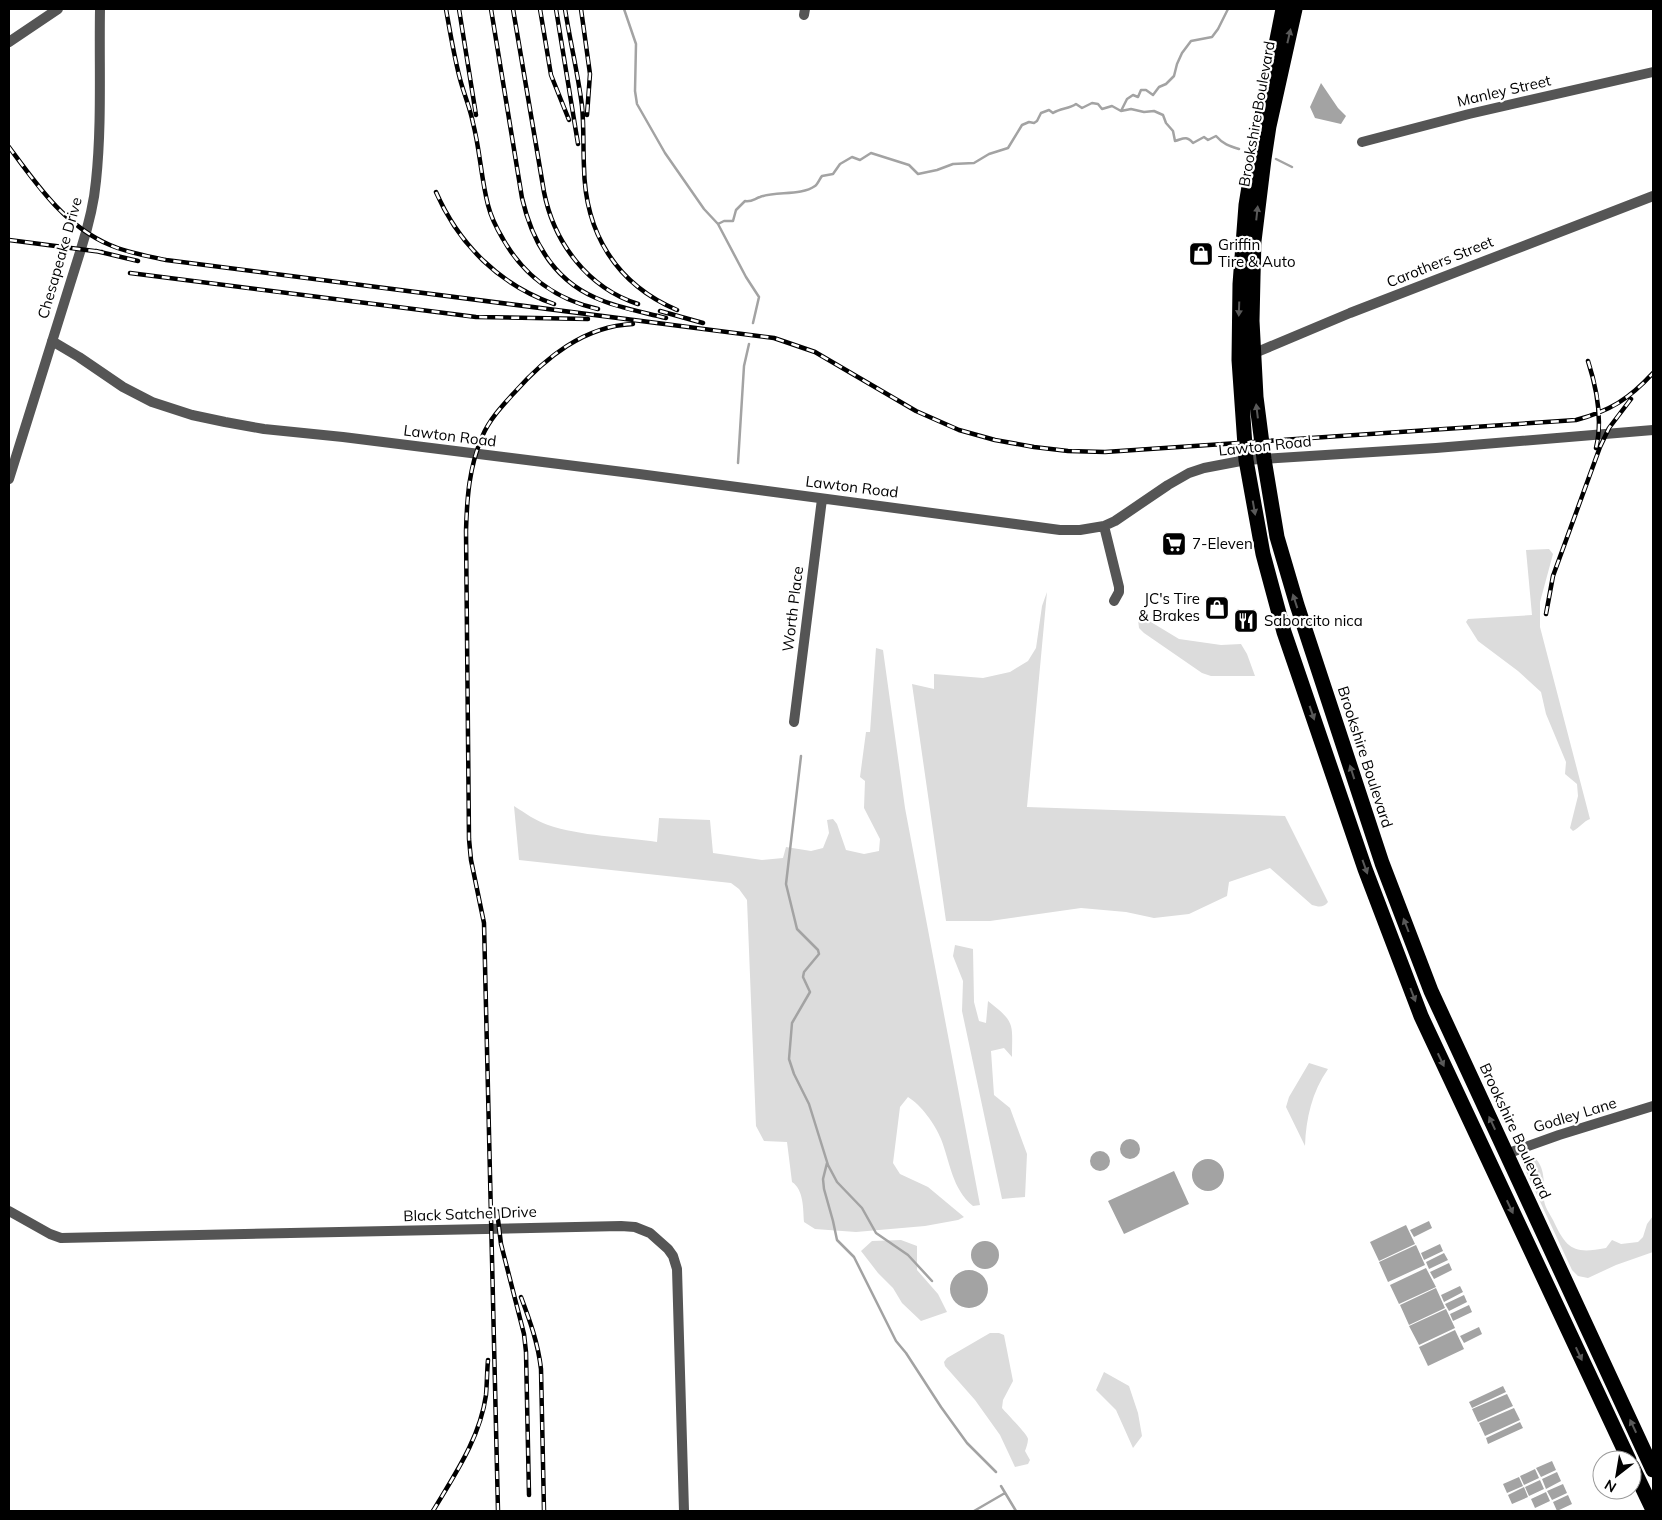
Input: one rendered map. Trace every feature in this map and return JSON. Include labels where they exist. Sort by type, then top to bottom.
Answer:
[{"type":"highway","name":"Brookshire Boulevard","points":[[1283,9],[1258,128],[1246,205],[1240,284],[1246,357],[1246,460],[1263,554],[1284,632],[1365,869],[1421,1016],[1624,1450]]},
{"type":"highway","name":"Brookshire Boulevard","points":[[1295,9],[1269,126],[1254,241],[1252,312],[1246,357],[1256,397],[1277,537],[1297,605],[1382,863],[1439,1009],[1653,1470]]},
{"type":"highway","points":[[1421,1016],[1439,1009]]},
{"type":"highway","points":[[1642,1487],[1653,1510]]},
{"type":"street","points":[[9,42],[58,9]]},
{"type":"street","name":"Chesapeake Drive","points":[[9,479],[86,233],[96,184],[99,150],[100,9]]},
{"type":"street","name":"Manley Street","points":[[1362,142],[1469,114],[1653,72]]},
{"type":"street","name":"Carothers Street","points":[[1246,357],[1350,313],[1653,196]]},
{"type":"street","name":"Lawton Road","points":[[52,341],[122,387],[147,400],[179,411],[226,422],[264,429],[624,472],[1060,530],[1080,530],[1104,526],[1115,521],[1189,473],[1204,468],[1246,460],[1353,454],[1653,430]]},
{"type":"street","name":"Worth Place","points":[[794,722],[822,499]]},
{"type":"street","points":[[1104,526],[1119,587],[1119,592],[1114,601]]},
{"type":"street","name":"Godley Lane","points":[[1506,1154],[1559,1135],[1653,1106]]},
{"type":"street","name":"Black Satchel Drive","points":[[9,1210],[50,1234],[61,1238],[580,1226],[621,1226],[642,1229],[665,1245],[673,1256],[677,1270],[684,1511]]},
{"type":"shaded area","points":[[1321,83],[1338,108],[1346,116],[1341,124],[1315,118],[1310,107]]},
{"type":"shaded area","points":[[1549,549],[1553,554],[1540,602],[1540,627],[1590,819],[1573,831],[1570,828],[1578,796],[1577,784],[1565,774],[1566,762],[1546,714],[1541,692],[1518,671],[1478,641],[1466,622],[1468,619],[1532,615],[1526,550]]},
{"type":"shaded area","points":[[1047,592],[1027,807],[1285,816],[1328,902],[1326,904],[1321,906],[1312,905],[1270,868],[1229,882],[1227,896],[1189,914],[1154,918],[1126,912],[1081,908],[990,921],[946,921],[912,684],[934,689],[934,674],[983,678],[1010,672],[1028,661],[1036,648],[1042,606]]},
{"type":"shaded area","points":[[1141,616],[1179,639],[1221,645],[1241,644],[1255,676],[1211,676],[1202,673],[1144,633],[1139,628],[1138,619]]},
{"type":"shaded area","points":[[876,648],[883,650],[905,808],[980,1205],[973,1206],[960,1192],[935,1127],[923,1110],[908,1097],[900,1107],[893,1163],[900,1174],[928,1187],[964,1217],[958,1220],[925,1226],[856,1232],[815,1229],[804,1222],[801,1195],[796,1185],[792,1182],[787,1142],[764,1141],[756,1126],[747,900],[739,889],[731,883],[519,860],[514,806],[539,821],[560,829],[657,842],[659,818],[710,820],[713,853],[762,860],[783,858],[786,847],[811,851],[823,848],[829,833],[827,820],[833,819],[837,824],[846,850],[864,854],[879,851],[880,839],[864,808],[865,781],[860,777],[866,732],[870,732]]},
{"type":"shaded area","points":[[955,945],[973,949],[974,1002],[979,1021],[986,1023],[988,1001],[1004,1014],[1011,1024],[1012,1057],[1004,1048],[991,1051],[994,1095],[1010,1108],[1027,1154],[1025,1197],[1002,1199],[962,1011],[963,981],[953,956]]},
{"type":"shaded area","points":[[1309,1063],[1328,1069],[1322,1078],[1311,1106],[1305,1146],[1286,1107],[1289,1097]]},
{"type":"shaded area","points":[[1130,1139],[1137,1142],[1140,1149],[1137,1156],[1130,1159],[1123,1156],[1120,1149],[1123,1142]]},
{"type":"shaded area","points":[[1100,1151],[1107,1154],[1110,1161],[1107,1168],[1100,1171],[1093,1168],[1090,1161],[1093,1154]]},
{"type":"shaded area","points":[[1527,1153],[1538,1161],[1541,1166],[1544,1179],[1545,1204],[1567,1244],[1579,1250],[1595,1250],[1606,1248],[1612,1240],[1621,1244],[1638,1242],[1643,1237],[1647,1224],[1653,1216],[1653,1252],[1616,1265],[1588,1278],[1578,1276],[1572,1270],[1522,1163]]},
{"type":"shaded area","points":[[1208,1159],[1214,1160],[1219,1164],[1223,1169],[1223,1181],[1219,1186],[1214,1190],[1208,1191],[1202,1190],[1197,1186],[1193,1181],[1192,1175],[1193,1169],[1197,1164],[1202,1160]]},
{"type":"shaded area","points":[[1174,1171],[1189,1204],[1124,1234],[1108,1201]]},
{"type":"shaded area","points":[[1429,1221],[1432,1228],[1414,1237],[1410,1230]]},
{"type":"shaded area","points":[[1406,1225],[1415,1244],[1379,1261],[1370,1242]]},
{"type":"shaded area","points":[[901,1240],[917,1246],[917,1270],[938,1294],[947,1312],[921,1321],[902,1303],[893,1288],[878,1273],[861,1251],[872,1241]]},
{"type":"shaded area","points":[[985,1241],[995,1245],[999,1255],[995,1265],[985,1269],[975,1265],[971,1255],[975,1245]]},
{"type":"shaded area","points":[[1440,1244],[1443,1251],[1424,1260],[1421,1253]]},
{"type":"shaded area","points":[[1416,1245],[1425,1265],[1388,1282],[1379,1262]]},
{"type":"shaded area","points":[[1444,1253],[1448,1260],[1429,1269],[1426,1262]]},
{"type":"shaded area","points":[[1449,1263],[1452,1270],[1434,1279],[1430,1272]]},
{"type":"shaded area","points":[[1426,1268],[1436,1287],[1399,1304],[1390,1285]]},
{"type":"shaded area","points":[[969,1270],[983,1275],[988,1289],[983,1303],[969,1308],[955,1303],[950,1289],[955,1275]]},
{"type":"shaded area","points":[[1460,1286],[1463,1292],[1444,1302],[1441,1295]]},
{"type":"shaded area","points":[[1436,1288],[1445,1308],[1409,1325],[1400,1305]]},
{"type":"shaded area","points":[[1464,1295],[1467,1302],[1449,1311],[1445,1304]]},
{"type":"shaded area","points":[[1469,1305],[1472,1312],[1453,1321],[1450,1314]]},
{"type":"shaded area","points":[[1446,1309],[1455,1328],[1419,1345],[1409,1326]]},
{"type":"shaded area","points":[[1479,1327],[1482,1334],[1464,1343],[1460,1336]]},
{"type":"shaded area","points":[[1455,1330],[1464,1349],[1428,1366],[1419,1347]]},
{"type":"shaded area","points":[[990,1333],[1004,1335],[1013,1381],[1003,1400],[1002,1408],[1028,1439],[1025,1451],[1030,1460],[1028,1464],[1015,1467],[1000,1435],[975,1400],[945,1366],[944,1362],[947,1358]]},
{"type":"shaded area","points":[[1104,1372],[1129,1386],[1138,1413],[1142,1436],[1133,1448],[1116,1410],[1096,1390]]},
{"type":"shaded area","points":[[1503,1386],[1506,1392],[1472,1408],[1469,1402]]},
{"type":"shaded area","points":[[1507,1394],[1513,1406],[1478,1422],[1472,1409]]},
{"type":"shaded area","points":[[1514,1408],[1520,1420],[1485,1436],[1479,1423]]},
{"type":"shaded area","points":[[1520,1422],[1523,1428],[1488,1444],[1486,1438]]},
{"type":"shaded area","points":[[1552,1461],[1556,1470],[1541,1477],[1536,1468]]},
{"type":"shaded area","points":[[1535,1469],[1539,1478],[1524,1485],[1520,1476]]},
{"type":"shaded area","points":[[1557,1472],[1561,1481],[1546,1489],[1542,1479]]},
{"type":"shaded area","points":[[1519,1477],[1523,1486],[1507,1493],[1503,1484]]},
{"type":"shaded area","points":[[1540,1480],[1544,1489],[1529,1496],[1525,1487]]},
{"type":"shaded area","points":[[1563,1484],[1567,1493],[1552,1500],[1547,1491]]},
{"type":"shaded area","points":[[1524,1487],[1528,1497],[1512,1504],[1508,1495]]},
{"type":"shaded area","points":[[1546,1492],[1550,1501],[1535,1508],[1531,1499]]},
{"type":"shaded area","points":[[1568,1495],[1572,1504],[1557,1511],[1553,1502]]},
{"type":"waterway","points":[[624,9],[636,44],[635,91],[637,104],[665,153],[704,209],[718,224],[746,277],[759,297],[753,323]]},
{"type":"waterway","points":[[1121,111],[1127,99],[1133,95],[1138,97],[1141,90],[1146,90],[1153,95],[1159,87],[1166,84],[1174,76],[1182,53],[1191,41],[1212,37],[1228,9]]},
{"type":"waterway","points":[[718,224],[724,221],[733,221],[736,210],[745,201],[751,201],[766,195],[809,189],[816,185],[822,176],[833,174],[840,164],[852,157],[860,160],[871,153],[909,165],[918,174],[953,164],[974,163],[989,154],[1008,148],[1022,125],[1029,122],[1034,123],[1041,113],[1049,110],[1053,113],[1076,104],[1082,108],[1092,103],[1098,104],[1102,109],[1112,106],[1121,111],[1131,109],[1144,112],[1154,111],[1163,115],[1166,123],[1173,131],[1175,141],[1186,138],[1193,143],[1204,137],[1208,140],[1216,136],[1226,144],[1239,149]]},
{"type":"waterway","points":[[1276,159],[1292,167]]},
{"type":"waterway","points":[[738,463],[744,366],[749,344]]},
{"type":"waterway","points":[[801,756],[786,884],[797,929],[818,950],[819,954],[804,972],[803,977],[810,992],[792,1023],[789,1059],[794,1074],[809,1104],[828,1165],[837,1182],[862,1208],[876,1233],[908,1255],[932,1281]]},
{"type":"waterway","points":[[827,1163],[823,1179],[824,1189],[837,1240],[854,1257],[896,1341],[906,1353],[941,1407],[967,1443],[996,1472]]},
{"type":"waterway","points":[[1001,1486],[1016,1511]]},
{"type":"waterway","points":[[974,1511],[1005,1493]]},
{"type":"railway","points":[[446,9],[458,70],[475,133],[489,209],[496,227],[511,252],[531,275],[555,293],[598,309]]},
{"type":"railway","points":[[459,9],[476,115]]},
{"type":"railway","points":[[491,9],[522,198],[526,214],[539,244],[557,270],[581,290],[596,298],[631,310],[666,318]]},
{"type":"railway","points":[[513,9],[544,192],[556,229],[565,246],[589,275],[620,297],[638,304]]},
{"type":"railway","points":[[540,9],[551,75],[569,120]]},
{"type":"railway","points":[[556,9],[578,144]]},
{"type":"railway","points":[[565,9],[582,106],[584,167],[590,214],[608,254],[621,271],[637,286],[677,310]]},
{"type":"railway","points":[[581,9],[590,74],[587,115]]},
{"type":"railway","points":[[9,147],[41,190],[66,216],[94,237],[124,250],[166,260],[774,338],[815,352],[916,411],[959,430],[995,440],[1034,447],[1068,451],[1105,452],[1576,420],[1599,413],[1618,403],[1636,390],[1653,373]]},
{"type":"railway","points":[[436,192],[445,211],[457,229],[483,261],[516,286],[554,304]]},
{"type":"railway","points":[[9,240],[102,252]]},
{"type":"railway","points":[[96,251],[138,261]]},
{"type":"railway","points":[[130,273],[476,317],[588,319]]},
{"type":"railway","points":[[660,311],[703,323]]},
{"type":"railway","points":[[498,1511],[484,923],[471,860],[469,839],[466,531],[468,494],[471,471],[485,431],[500,408],[526,380],[552,356],[582,337],[615,326],[633,324]]},
{"type":"railway","points":[[1588,361],[1598,404],[1599,426],[1596,448]]},
{"type":"railway","points":[[1546,614],[1553,576],[1600,447],[1609,428],[1631,399]]},
{"type":"railway","points":[[497,1211],[501,1244],[524,1334],[529,1495]]},
{"type":"railway","points":[[521,1297],[540,1359],[544,1511]]},
{"type":"railway","points":[[433,1511],[466,1455],[478,1426],[486,1395],[488,1360]]},
{"type":"place","name":"Griffin Tire & Auto","points":[[1201,254]]},
{"type":"place","name":"7-Eleven","points":[[1174,544]]},
{"type":"place","name":"JC's Tire & Brakes","points":[[1217,608]]},
{"type":"place","name":"Saborcito nica","points":[[1246,621]]}]
